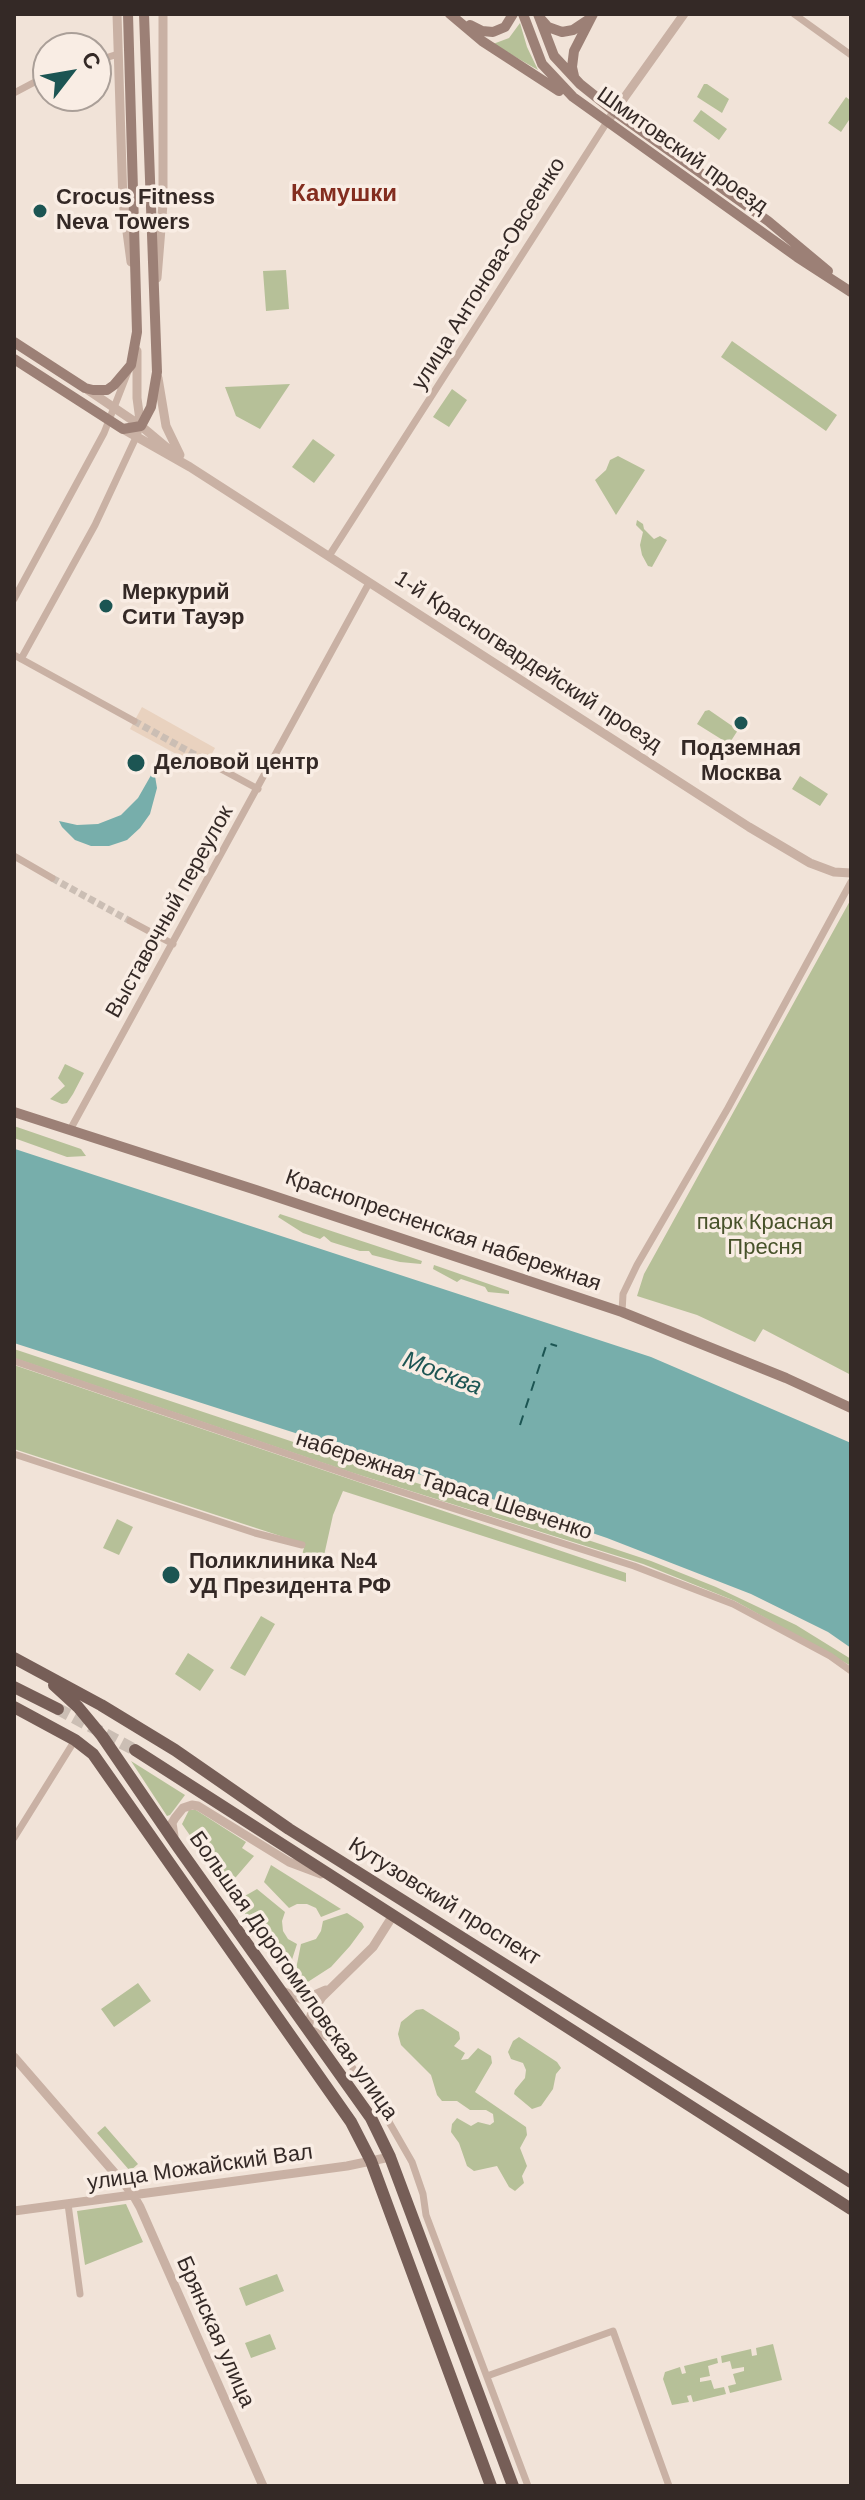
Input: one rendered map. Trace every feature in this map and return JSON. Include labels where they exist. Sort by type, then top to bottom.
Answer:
[{"type":"main road","points":[[85,388],[107,390],[124,377],[131,365],[137,332],[128,14]]},
{"type":"main road","points":[[14,359],[123,429],[138,431],[151,407],[157,372],[144,14]]},
{"type":"main road","points":[[451,14],[488,33],[509,23],[513,14]]},
{"type":"main road","points":[[451,14],[490,47],[607,122]]},
{"type":"main road","points":[[468,14],[478,30]]},
{"type":"main road","name":"Шмитовский проезд","points":[[523,14],[545,69],[564,89],[797,257],[851,291]]},
{"type":"main road","points":[[538,15],[548,27],[562,32],[577,28],[592,15]]},
{"type":"main road","name":"Шмитовский проезд","points":[[538,15],[554,56],[580,84],[768,221],[851,291]]},
{"type":"main road","points":[[580,84],[573,72],[572,58],[592,15]]},
{"type":"main road","name":"1-й Красногвардейский проезд","points":[[14,342],[85,388]]},
{"type":"main road","name":"Краснопресненская набережная","points":[[14,1113],[622,1312],[786,1378],[851,1408]]},
{"type":"main road","name":"Большая Дорогомиловская улица","points":[[20,1661],[78,1707],[371,2118],[390,2157],[513,2486]]},
{"type":"main road","name":"Кутузовский проспект","points":[[20,1661],[175,1750],[289,1829],[851,2182]]},
{"type":"main road","points":[[14,1687],[58,1709]]},
{"type":"main road","points":[[14,1707],[75,1740]]},
{"type":"main road","name":"Большая Дорогомиловская улица","points":[[75,1740],[93,1754],[351,2122],[371,2161],[491,2486]]},
{"type":"main road","name":"Кутузовский проспект","points":[[135,1750],[851,2209]]},
{"type":"street","points":[[117,14],[123,202],[136,306]]},
{"type":"street","points":[[154,309],[163,218],[163,14]]},
{"type":"street","name":"улица Антонова-Овсеенко","points":[[329,556],[607,122],[684,14]]},
{"type":"street","points":[[794,14],[851,55]]},
{"type":"street","points":[[112,56],[118,54]]},
{"type":"street","points":[[14,93],[32,83]]},
{"type":"street","points":[[134,721],[18,657],[95,525],[138,431],[137,332]]},
{"type":"street","points":[[14,599],[115,408],[131,365]]},
{"type":"street","points":[[157,372],[171,441],[190,467]]},
{"type":"street","name":"1-й Красногвардейский проезд","points":[[85,388],[115,408],[147,443],[190,467]]},
{"type":"street","name":"1-й Красногвардейский проезд","points":[[138,431],[749,827],[810,863],[834,872],[851,873]]},
{"type":"street","name":"Выставочный переулок","points":[[70,1130],[369,583]]},
{"type":"street","points":[[208,762],[258,789]]},
{"type":"street","points":[[14,856],[52,878]]},
{"type":"street","points":[[622,1312],[623,1294],[637,1265],[728,1108],[851,882]]},
{"type":"street","points":[[130,921],[173,944]]},
{"type":"street","name":"набережная Тараса Шевченко","points":[[14,1361],[364,1480],[634,1566],[733,1604],[851,1671]]},
{"type":"street","points":[[14,1454],[255,1533],[302,1545]]},
{"type":"street","points":[[14,1838],[75,1740]]},
{"type":"street","points":[[178,1847],[172,1823],[183,1808],[198,1806],[289,1862],[335,1879]]},
{"type":"street","points":[[392,1917],[373,1947],[332,1986],[312,2012],[309,2028],[333,2040],[381,2108],[412,2162],[426,2215],[528,2486]]},
{"type":"street","points":[[279,1988],[303,2000],[332,1986]]},
{"type":"street","name":"Брянская улица","points":[[14,2057],[132,2193],[263,2486]]},
{"type":"street","name":"улица Можайский Вал","points":[[14,2211],[390,2157]]},
{"type":"street","points":[[68,2204],[80,2294]]},
{"type":"street","points":[[487,2376],[613,2331],[669,2486]]},
{"type":"green space","points":[[520,23],[538,70],[493,44],[509,38]]},
{"type":"green space","points":[[704,84],[729,99],[722,113],[697,97]]},
{"type":"green space","points":[[846,97],[851,101],[851,117],[841,132],[828,123]]},
{"type":"green space","points":[[701,110],[727,129],[719,140],[693,121]]},
{"type":"green space","points":[[286,270],[289,309],[266,311],[263,271]]},
{"type":"green space","points":[[732,341],[837,415],[826,431],[721,357]]},
{"type":"green space","points":[[290,384],[260,429],[236,416],[225,387]]},
{"type":"green space","points":[[452,389],[467,400],[449,427],[433,417]]},
{"type":"green space","points":[[313,439],[335,455],[314,483],[292,467]]},
{"type":"green space","points":[[618,456],[645,470],[616,515],[595,480],[606,470],[610,460]]},
{"type":"green space","points":[[637,520],[654,539],[660,536],[667,540],[652,567],[648,566],[642,555],[640,545],[643,532],[636,525]]},
{"type":"green space","points":[[709,710],[738,730],[729,744],[697,724]]},
{"type":"green space","points":[[800,776],[828,794],[820,806],[792,789]]},
{"type":"green space","name":"парк Красная Пресня","points":[[851,899],[851,1375],[763,1329],[755,1342],[697,1315],[637,1296],[644,1274]]},
{"type":"green space","points":[[65,1064],[84,1073],[67,1103],[62,1104],[50,1099],[65,1086],[58,1078]]},
{"type":"green space","points":[[14,1126],[81,1149],[86,1156],[67,1157],[14,1138]]},
{"type":"green space","points":[[280,1214],[422,1261],[421,1264],[372,1255],[369,1251],[331,1242],[324,1236],[320,1239],[303,1233],[278,1217]]},
{"type":"green space","points":[[434,1265],[509,1291],[509,1294],[488,1292],[485,1287],[461,1279],[457,1282],[433,1269]]},
{"type":"green space","points":[[14,1349],[651,1561],[716,1587],[796,1625],[851,1659],[851,1666],[735,1601],[643,1564],[350,1472],[14,1358]]},
{"type":"green space","points":[[14,1365],[626,1573],[626,1582],[343,1491],[333,1515],[323,1560],[302,1555],[305,1544],[14,1449]]},
{"type":"green space","points":[[117,1519],[133,1527],[119,1555],[103,1548]]},
{"type":"green space","points":[[261,1616],[275,1624],[245,1676],[230,1668]]},
{"type":"green space","points":[[188,1653],[214,1670],[200,1691],[175,1674]]},
{"type":"green space","points":[[131,1761],[185,1795],[170,1815],[167,1816]]},
{"type":"green space","points":[[189,1810],[196,1810],[246,1842],[242,1848],[254,1856],[236,1877],[224,1884],[182,1824]]},
{"type":"green space","points":[[271,1865],[341,1909],[321,1917],[316,1908],[307,1904],[289,1908],[264,1882]]},
{"type":"green space","points":[[257,1889],[285,1912],[283,1931],[288,1939],[297,1944],[288,1972],[236,1901]]},
{"type":"green space","points":[[347,1913],[364,1927],[331,1967],[300,1987],[294,1979],[301,1944],[316,1939],[323,1921]]},
{"type":"green space","points":[[138,1983],[151,2001],[114,2027],[101,2009]]},
{"type":"green space","points":[[423,2009],[459,2032],[460,2039],[454,2046],[465,2053],[461,2060],[468,2059],[478,2048],[491,2056],[492,2063],[475,2092],[526,2127],[527,2135],[520,2148],[527,2166],[522,2176],[524,2183],[515,2191],[509,2187],[497,2166],[474,2171],[467,2166],[459,2143],[451,2132],[457,2118],[471,2126],[478,2122],[490,2125],[494,2122],[493,2114],[486,2110],[470,2110],[457,2101],[442,2101],[431,2075],[401,2045],[398,2034],[401,2022],[416,2010]]},
{"type":"green space","points":[[519,2037],[557,2062],[561,2068],[556,2074],[553,2089],[541,2106],[532,2109],[514,2094],[525,2078],[526,2070],[523,2063],[511,2059],[508,2052],[513,2041]]},
{"type":"green space","points":[[105,2126],[138,2164],[130,2171],[97,2133]]},
{"type":"green space","points":[[126,2204],[143,2242],[85,2265],[77,2211]]},
{"type":"green space","points":[[277,2274],[284,2291],[246,2306],[239,2288]]},
{"type":"green space","points":[[270,2334],[276,2349],[251,2358],[245,2343]]},
{"type":"green space","points":[[773,2344],[782,2380],[730,2393],[728,2386],[736,2384],[733,2374],[744,2371],[744,2367],[732,2369],[730,2361],[722,2363],[721,2356],[751,2349],[752,2356],[757,2355],[756,2348]]},
{"type":"green space","points":[[717,2358],[718,2363],[708,2366],[710,2376],[700,2378],[700,2382],[711,2380],[714,2389],[724,2387],[726,2394],[693,2402],[691,2395],[687,2396],[689,2402],[672,2405],[663,2379],[665,2372],[680,2367],[682,2374],[686,2373],[684,2366]]},
{"type":"shaded area","points":[[142,707],[215,748],[204,769],[130,729]]},
{"type":"water","points":[[154,770],[157,788],[150,814],[127,840],[109,846],[91,846],[75,840],[62,827],[59,821],[77,825],[98,824],[121,815],[138,798]]},
{"type":"water","name":"Москва","points":[[15,1149],[651,1357],[851,1443],[851,1648],[828,1632],[751,1594],[607,1538],[339,1447],[14,1343]]},
{"type":"ferry route","points":[[520,1425],[547,1343],[557,1346]]},
{"type":"tunnel","points":[[134,721],[208,762]]},
{"type":"tunnel","points":[[52,878],[130,921]]},
{"type":"tunnel","points":[[58,1709],[135,1750]]},
{"type":"place","name":"Crocus Fitness Neva Towers","points":[[40,211]]},
{"type":"place","name":"Меркурий Сити Тауэр","points":[[106,606]]},
{"type":"place","name":"Подземная Москва","points":[[741,723]]},
{"type":"place","name":"Деловой центр","points":[[136,763]]},
{"type":"place","name":"Поликлиника №4 УД Президента РФ","points":[[171,1575]]},
{"type":"district","name":"Камушки","points":[[344,194]]}]
